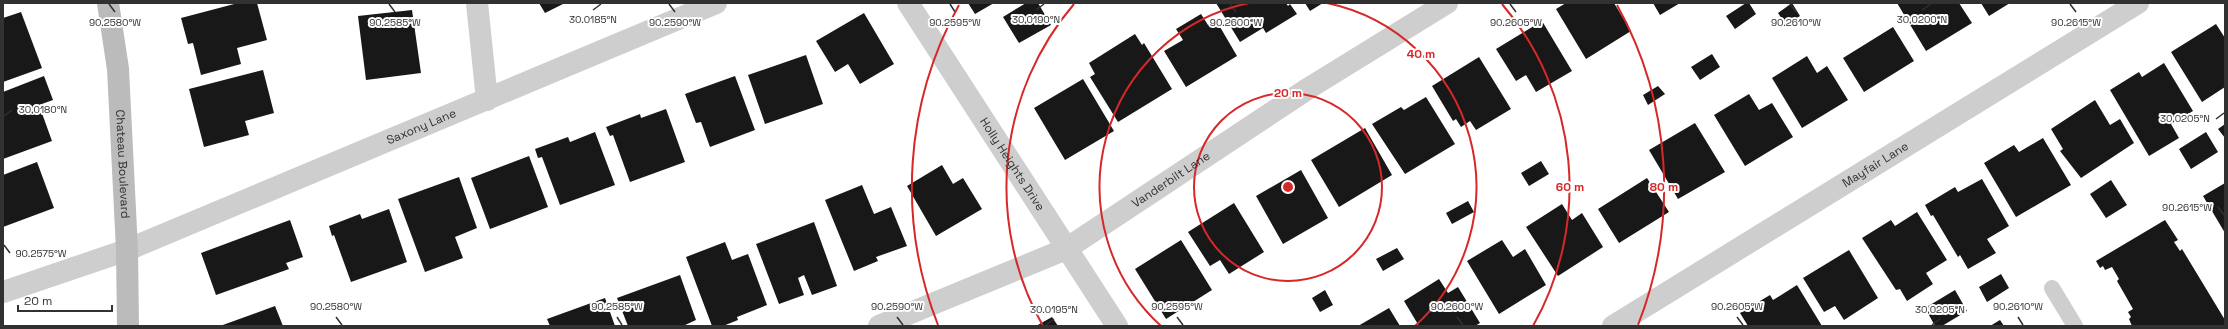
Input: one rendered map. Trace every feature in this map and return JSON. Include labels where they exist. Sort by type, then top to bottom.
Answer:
[{"type":"street","name":"Chateau Boulevard","points":[[108,3],[118,68],[128,326]]},
{"type":"street","points":[[477,3],[487,100]]},
{"type":"street","name":"Saxony Lane","points":[[3,292],[126,250],[716,3]]},
{"type":"street","name":"Holly Heights Drive","points":[[908,3],[1117,326]]},
{"type":"street","name":"Vanderbilt Lane","points":[[879,326],[1066,249],[1309,88],[1447,3]]},
{"type":"street","name":"Mayfair Lane","points":[[1613,326],[2138,3]]},
{"type":"lane","points":[[2052,288],[2075,326]]},
{"type":"building","points":[[238,3],[257,3],[267,40],[237,48],[241,64],[201,75],[193,43],[188,44],[181,18]]},
{"type":"building","points":[[539,3],[565,3],[545,13]]},
{"type":"building","points":[[968,3],[994,3],[975,14]]},
{"type":"building","points":[[1026,3],[1038,3],[1051,25],[1019,43],[1003,17]]},
{"type":"building","points":[[1216,3],[1286,3],[1288,6],[1290,4],[1297,14],[1266,33],[1263,28],[1240,42]]},
{"type":"building","points":[[1305,3],[1323,3],[1310,11]]},
{"type":"building","points":[[1566,3],[1614,3],[1631,31],[1586,59],[1556,9]]},
{"type":"building","points":[[1653,3],[1680,3],[1660,15]]},
{"type":"building","points":[[1746,3],[1749,3],[1756,14],[1735,29],[1726,16]]},
{"type":"building","points":[[1792,3],[1800,16],[1786,25],[1778,13]]},
{"type":"building","points":[[1897,3],[1959,3],[1972,23],[1926,51]]},
{"type":"building","points":[[1981,3],[2010,3],[1989,16]]},
{"type":"building","points":[[412,10],[421,73],[366,80],[358,16]]},
{"type":"building","points":[[21,12],[42,68],[3,82],[3,18]]},
{"type":"building","points":[[864,13],[894,64],[860,84],[848,64],[835,72],[816,41]]},
{"type":"building","points":[[1201,14],[1208,25],[1216,20],[1237,56],[1186,87],[1164,51],[1183,40],[1176,29]]},
{"type":"building","points":[[1542,21],[1572,71],[1536,92],[1526,75],[1516,81],[1496,49]]},
{"type":"building","points":[[2216,24],[2225,38],[2225,87],[2202,102],[2171,52]]},
{"type":"building","points":[[1893,27],[1914,61],[1864,92],[1843,58]]},
{"type":"building","points":[[1135,34],[1142,45],[1144,43],[1172,89],[1118,122],[1090,77],[1095,74],[1089,63]]},
{"type":"building","points":[[1712,54],[1720,67],[1700,80],[1691,67]]},
{"type":"building","points":[[806,55],[823,104],[765,124],[748,75]]},
{"type":"building","points":[[1807,56],[1817,73],[1827,66],[1848,100],[1802,128],[1772,78]]},
{"type":"building","points":[[1479,57],[1511,109],[1476,130],[1470,121],[1461,127],[1456,119],[1453,121],[1432,86]]},
{"type":"building","points":[[2164,63],[2193,111],[2171,124],[2179,138],[2149,156],[2110,90],[2139,72],[2142,77]]},
{"type":"building","points":[[263,70],[274,113],[245,121],[249,135],[204,147],[189,89]]},
{"type":"building","points":[[44,76],[53,100],[39,105],[52,141],[3,159],[3,92]]},
{"type":"building","points":[[735,76],[755,130],[710,147],[701,122],[696,123],[685,94]]},
{"type":"building","points":[[1083,79],[1114,131],[1065,160],[1034,108]]},
{"type":"building","points":[[1658,86],[1665,94],[1648,105],[1643,95]]},
{"type":"building","points":[[1749,94],[1759,110],[1772,103],[1793,137],[1745,166],[1714,115]]},
{"type":"building","points":[[1426,97],[1455,144],[1405,174],[1372,124],[1401,107],[1404,110]]},
{"type":"building","points":[[2095,100],[2110,125],[2120,119],[2134,143],[2081,178],[2060,151],[2063,149],[2051,129]]},
{"type":"building","points":[[666,109],[685,162],[630,182],[613,135],[610,136],[606,127],[640,114],[641,118]]},
{"type":"building","points":[[1695,123],[1725,172],[1678,199],[1649,150]]},
{"type":"building","points":[[2225,124],[2225,138],[2218,129]]},
{"type":"building","points":[[1365,128],[1392,175],[1339,207],[1311,160]]},
{"type":"building","points":[[595,132],[615,185],[560,205],[542,157],[538,158],[535,149],[568,137],[570,142]]},
{"type":"building","points":[[2206,132],[2218,152],[2191,169],[2179,149]]},
{"type":"building","points":[[2043,138],[2071,185],[2016,217],[1984,163],[2014,145],[2019,152]]},
{"type":"building","points":[[529,156],[548,207],[490,229],[471,178]]},
{"type":"building","points":[[1541,161],[1549,174],[1529,186],[1521,173]]},
{"type":"building","points":[[37,162],[54,208],[3,227],[3,175]]},
{"type":"building","points":[[942,165],[953,184],[963,178],[982,209],[936,236],[907,186]]},
{"type":"building","points":[[1301,170],[1328,218],[1283,244],[1256,196]]},
{"type":"building","points":[[459,177],[477,228],[455,237],[463,258],[425,272],[398,199]]},
{"type":"building","points":[[1647,178],[1669,212],[1619,243],[1598,209]]},
{"type":"building","points":[[1982,179],[2009,226],[1987,239],[1996,253],[1968,269],[1960,255],[1958,257],[1933,215],[1931,216],[1925,205],[1955,187],[1958,192]]},
{"type":"building","points":[[2111,180],[2127,205],[2106,218],[2090,194]]},
{"type":"building","points":[[2225,183],[2225,233],[2203,196]]},
{"type":"building","points":[[862,185],[874,214],[891,207],[907,246],[876,257],[878,261],[854,271],[825,200]]},
{"type":"building","points":[[1468,201],[1474,212],[1452,224],[1446,213]]},
{"type":"building","points":[[1234,203],[1264,252],[1229,274],[1220,260],[1210,266],[1188,232]]},
{"type":"building","points":[[1562,204],[1572,220],[1582,213],[1603,247],[1558,276],[1526,227]]},
{"type":"building","points":[[389,209],[407,262],[351,282],[334,235],[332,236],[329,226],[360,214],[362,219]]},
{"type":"building","points":[[1917,212],[1947,260],[1926,273],[1933,284],[1907,301],[1900,289],[1896,290],[1862,238],[1891,220],[1895,226]]},
{"type":"building","points":[[290,220],[303,257],[286,263],[289,269],[216,295],[201,253]]},
{"type":"building","points":[[2165,220],[2178,240],[2174,242],[2180,251],[2182,249],[2225,320],[2225,326],[2132,326],[2129,319],[2131,317],[2128,312],[2133,309],[2117,281],[2119,279],[2112,267],[2105,270],[2103,266],[2100,268],[2096,261]]},
{"type":"building","points":[[814,222],[837,286],[812,295],[804,275],[798,278],[804,295],[779,304],[756,244]]},
{"type":"building","points":[[1181,240],[1212,290],[1166,319],[1135,269]]},
{"type":"building","points":[[1502,240],[1513,257],[1525,249],[1546,285],[1499,314],[1467,261]]},
{"type":"building","points":[[725,242],[732,260],[748,254],[767,305],[737,317],[738,320],[723,326],[712,326],[686,257]]},
{"type":"building","points":[[1397,248],[1404,259],[1383,271],[1376,259]]},
{"type":"building","points":[[1849,250],[1878,298],[1844,320],[1835,306],[1824,312],[1803,278]]},
{"type":"building","points":[[2001,274],[2009,288],[1987,302],[1979,287]]},
{"type":"building","points":[[680,275],[696,320],[683,326],[628,326],[617,298]]},
{"type":"building","points":[[1439,279],[1448,293],[1458,287],[1480,323],[1475,326],[1419,326],[1404,301]]},
{"type":"building","points":[[1797,285],[1822,326],[1748,326],[1740,313],[1770,295],[1773,300]]},
{"type":"building","points":[[1325,290],[1333,305],[1320,312],[1312,298]]},
{"type":"building","points":[[1955,290],[1967,311],[1942,326],[1935,326],[1925,308]]},
{"type":"building","points":[[605,298],[615,326],[550,326],[547,319]]},
{"type":"building","points":[[275,306],[283,326],[220,326]]},
{"type":"building","points":[[1389,308],[1400,326],[1358,326]]},
{"type":"building","points":[[1052,317],[1058,326],[1036,326]]},
{"type":"building","points":[[2000,320],[2004,326],[1990,326]]}]
